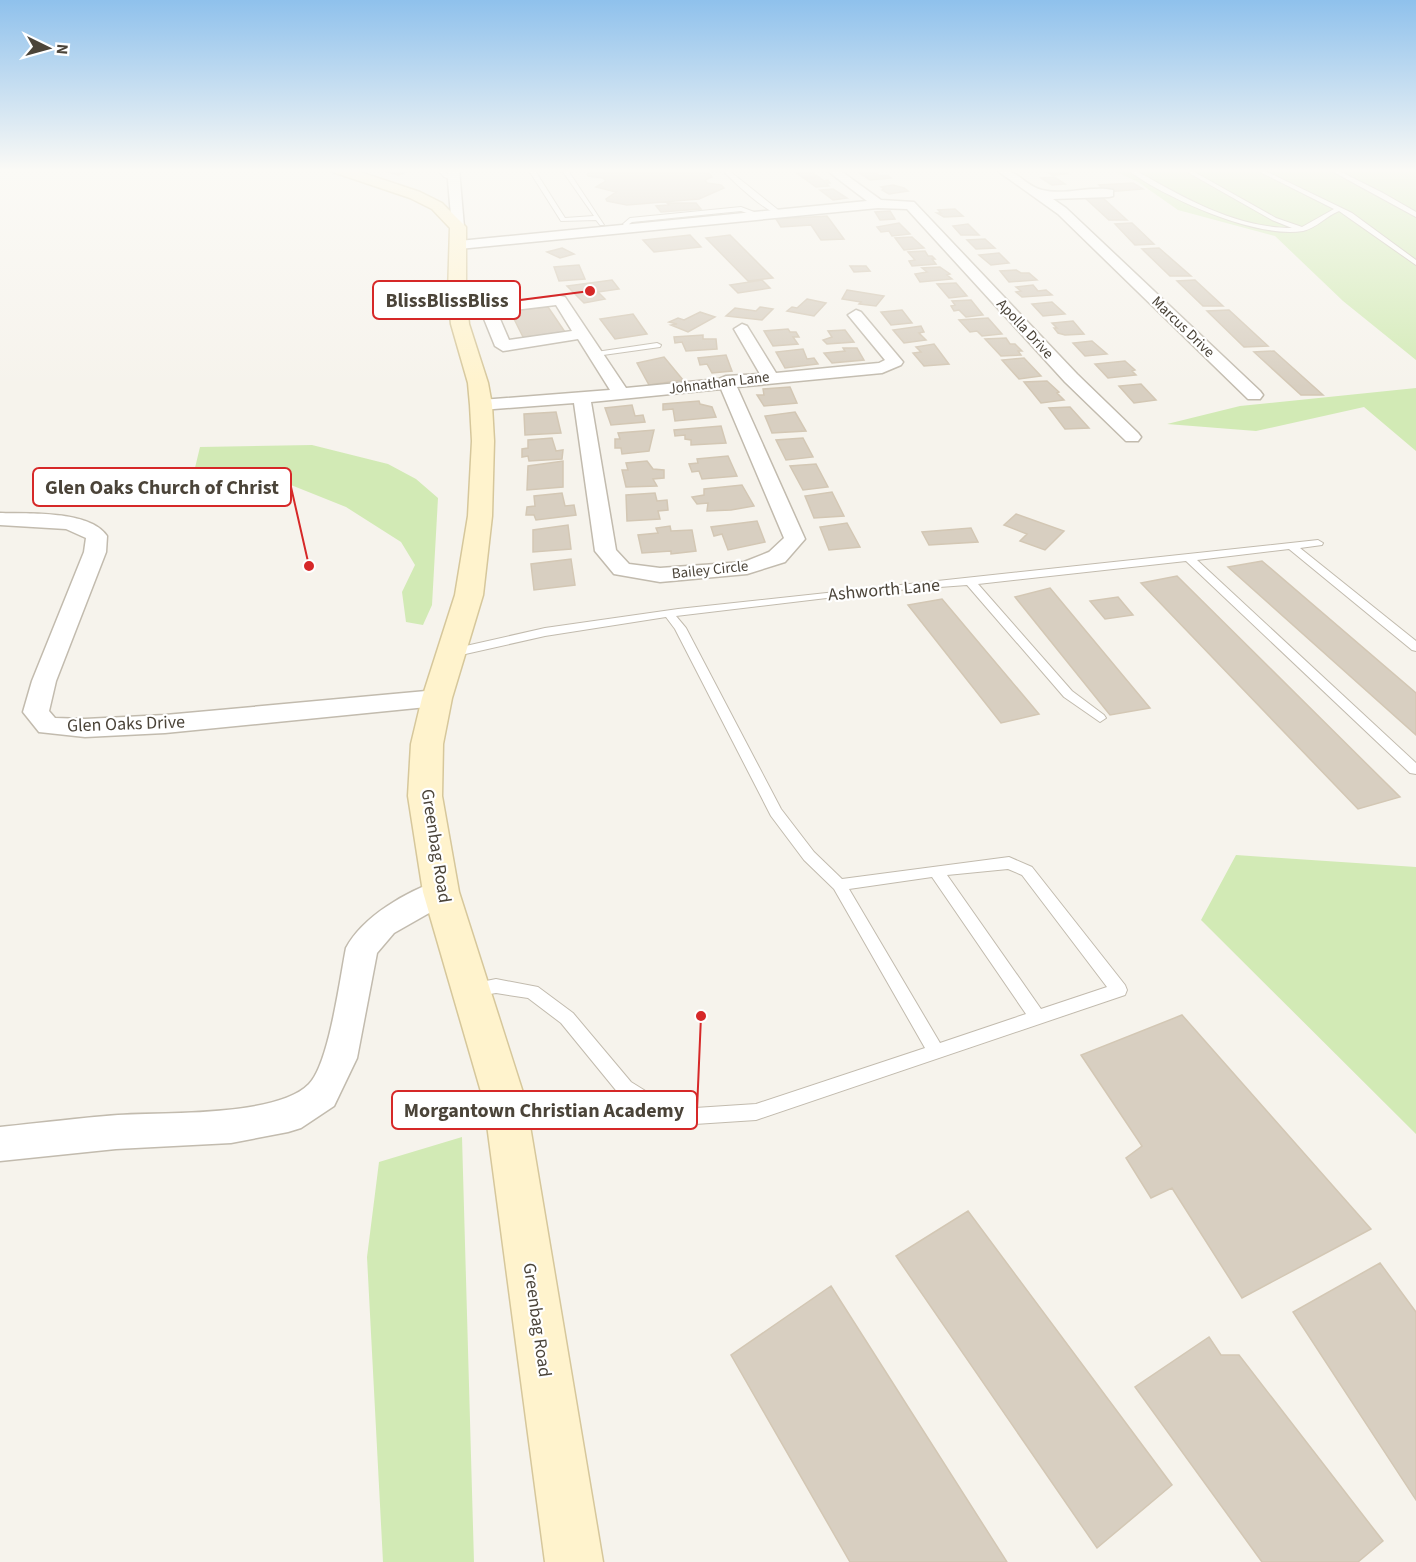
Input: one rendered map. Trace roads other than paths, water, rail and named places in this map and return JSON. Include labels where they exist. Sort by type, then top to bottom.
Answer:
[{"type":"main road","name":"Greenbag Road","points":[[458,242],[457,294],[477,325],[478,383],[483,441],[477,553],[469,595],[437,698],[427,744],[424,796],[441,892],[505,1102],[574,1562]]},
{"type":"street","name":"Apolla Drive","points":[[944,242],[1071,378],[1132,437]]},
{"type":"street","name":"Marcus Drive","points":[[1095,242],[1254,395]]},
{"type":"street","points":[[583,334],[503,346],[477,325],[488,309],[560,300],[583,334],[622,395]]},
{"type":"street","name":"Johnathan Lane","points":[[481,405],[582,399],[726,381],[882,368],[895,362],[856,315]]},
{"type":"street","points":[[742,329],[770,377]]},
{"type":"street","name":"Bailey Circle","points":[[582,399],[606,551],[621,569],[660,575],[747,568],[777,557],[795,539],[726,381]]},
{"type":"street","name":"Glen Oaks Drive","points":[[0,519],[79,525],[92,530],[97,536],[95,552],[44,681],[36,712],[48,726],[85,728],[165,724],[437,698]]},
{"type":"street","points":[[0,1144],[116,1132],[231,1126],[288,1116],[322,1095],[340,1058],[362,948],[383,924],[441,892]]},
{"type":"lane","points":[[1388,242],[1416,263]]},
{"type":"lane","points":[[596,354],[657,345]]},
{"type":"lane","name":"Ashworth Lane","points":[[452,653],[545,632],[669,614],[885,588],[970,582],[1318,543]]},
{"type":"lane","points":[[1292,547],[1416,647]]},
{"type":"lane","points":[[1190,559],[1415,770]]},
{"type":"lane","points":[[970,582],[1068,694],[1100,718]]},
{"type":"lane","points":[[669,614],[680,628],[776,812],[808,856],[839,885],[936,1052]]},
{"type":"lane","points":[[472,990],[496,986],[532,992],[567,1018],[626,1088],[656,1107],[694,1116],[756,1112],[1119,990],[1027,872],[1009,863],[839,885]]},
{"type":"lane","points":[[936,871],[1038,1018]]},
{"type":"place","name":"BlissBlissBliss","points":[[590,291]]},
{"type":"place","name":"Glen Oaks Church of Christ","points":[[309,566]]},
{"type":"place","name":"Morgantown Christian Academy","points":[[701,1016]]}]
